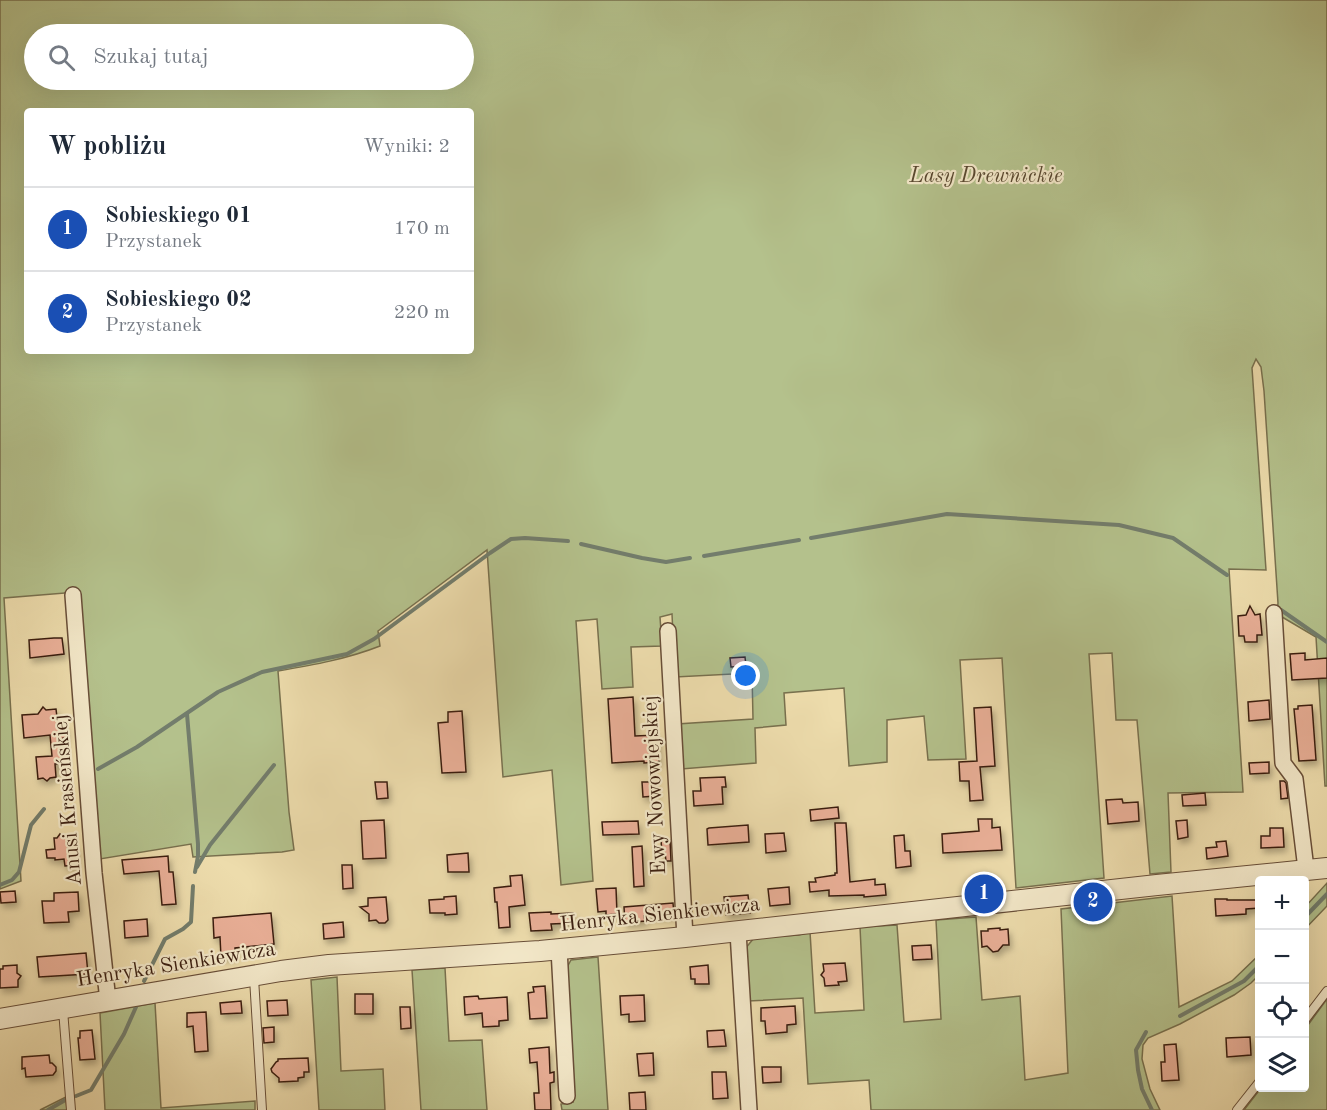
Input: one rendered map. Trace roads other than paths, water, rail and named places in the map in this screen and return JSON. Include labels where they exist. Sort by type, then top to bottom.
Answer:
[{"type":"street","name":"Anusi Krasieńskiej","points":[[73,595],[94,873],[108,1001]]},
{"type":"street","points":[[1274,614],[1282,763],[1295,778],[1306,869]]},
{"type":"street","name":"Ewy Nowowiejskiej","points":[[668,631],[685,937]]},
{"type":"street","name":"Henryka Sienkiewicza","points":[[0,1019],[329,965],[559,949],[738,932],[1327,868]]},
{"type":"street","points":[[738,932],[749,1110]]},
{"type":"street","points":[[559,949],[567,1096]]},
{"type":"lane","points":[[254,976],[261,1110]]},
{"type":"lane","points":[[1309,1016],[1327,991]]},
{"type":"lane","points":[[63,1008],[71,1110]]},
{"type":"lane","points":[[1237,1110],[1255,1087]]},
{"type":"waterway","points":[[811,538],[947,514],[1119,525],[1173,538],[1227,575]]},
{"type":"waterway","points":[[98,769],[137,747],[218,692],[262,672],[347,654],[374,639],[511,539],[568,541]]},
{"type":"waterway","points":[[704,556],[799,540]]},
{"type":"waterway","points":[[581,544],[666,562],[690,558]]},
{"type":"waterway","points":[[1281,610],[1327,642]]},
{"type":"waterway","points":[[187,714],[198,844],[195,872]]},
{"type":"waterway","points":[[197,867],[210,845],[274,765]]},
{"type":"waterway","points":[[0,885],[12,880],[19,872],[31,825],[44,809]]},
{"type":"waterway","points":[[144,981],[165,939],[191,922],[193,886]]},
{"type":"waterway","points":[[1309,913],[1327,894]]},
{"type":"waterway","points":[[1180,1016],[1244,981],[1255,970]]},
{"type":"waterway","points":[[76,1096],[91,1090],[124,1034],[136,1007]]},
{"type":"waterway","points":[[1146,1032],[1136,1050],[1142,1089],[1152,1110]]},
{"type":"waterway","points":[[48,1110],[67,1099]]},
{"type":"place","name":"Sobieskiego 01","points":[[984,894]]},
{"type":"place","name":"Sobieskiego 02","points":[[1093,902]]},
{"type":"park label","name":"Lasy Drewnickie","points":[[986,176]]}]
